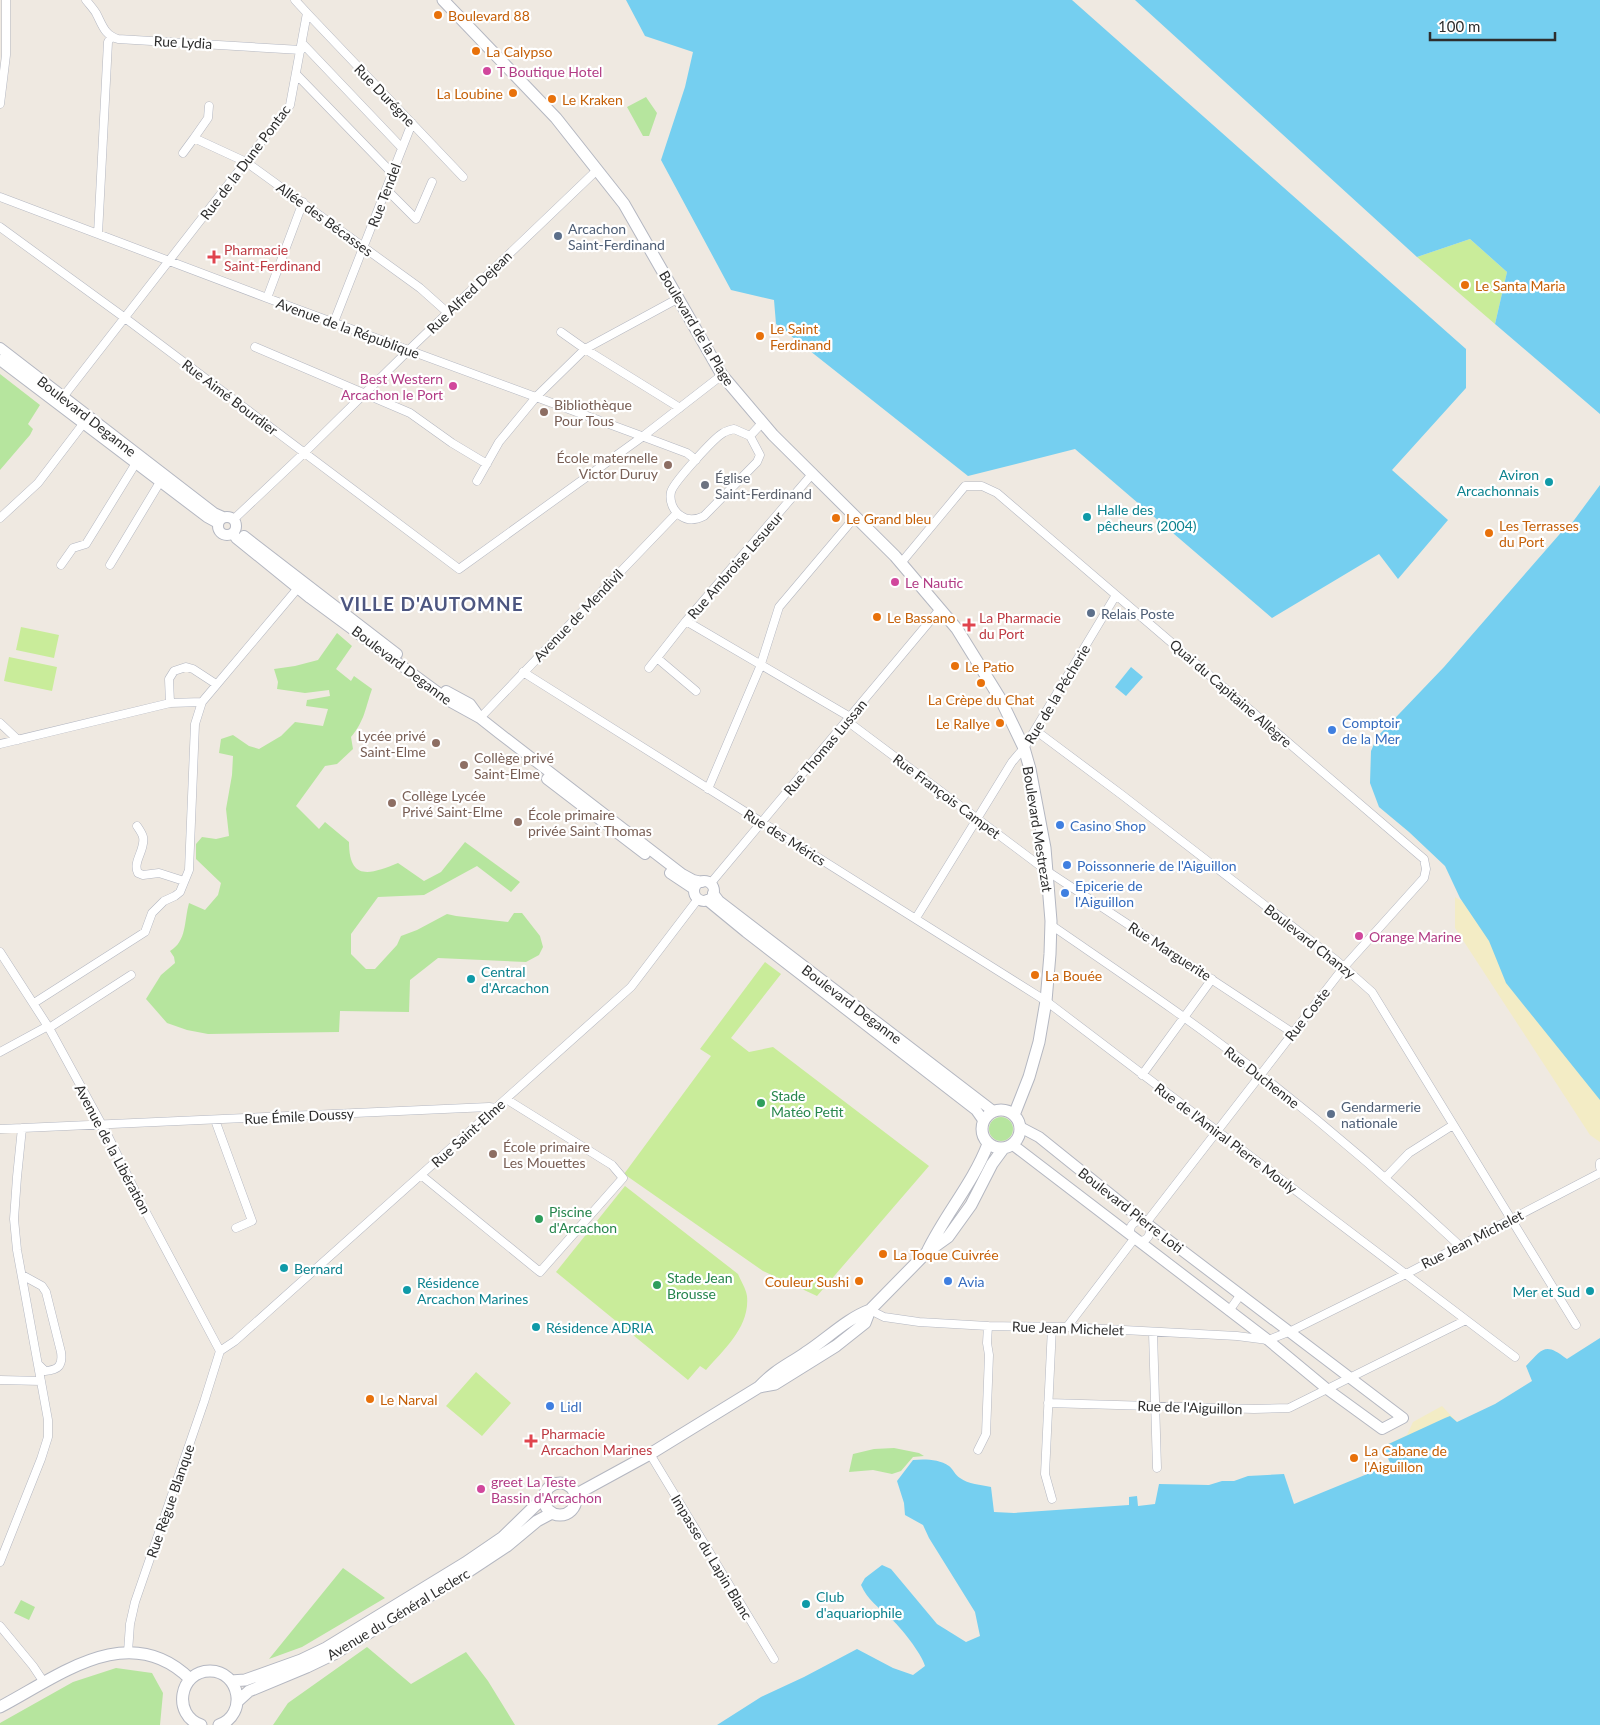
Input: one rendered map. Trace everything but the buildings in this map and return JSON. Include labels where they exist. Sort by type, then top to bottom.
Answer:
[{"type":"main road","name":"Boulevard de la Plage","points":[[443,0],[556,118],[624,204],[722,375],[762,423],[901,563],[957,629],[1001,700],[1024,748]]},
{"type":"main road","name":"Boulevard Mestrezat","points":[[1014,1114],[1031,1069],[1038,1042],[1046,1001],[1051,925],[1048,871],[1037,802],[1024,748]]},
{"type":"main road","points":[[575,1495],[650,1454],[759,1387],[770,1375],[805,1353],[857,1315],[870,1310],[927,1252],[948,1237],[971,1205],[992,1164],[1008,1147],[1020,1134],[1020,1127],[1014,1114],[1004,1110],[993,1111],[984,1120],[981,1131],[988,1144],[998,1149],[1008,1147]]},
{"type":"main road","points":[[927,1252],[938,1230],[960,1198],[982,1159],[988,1144]]},
{"type":"main road","points":[[557,1483],[570,1487],[575,1495],[576,1500],[571,1510],[562,1515],[552,1513],[545,1506],[543,1498],[548,1488],[557,1483]]},
{"type":"main road","name":"Avenue du Général Leclerc","points":[[231,1681],[244,1680],[301,1660],[326,1648],[465,1563],[503,1537],[543,1498]]},
{"type":"main road","name":"Avenue du Général Leclerc","points":[[238,1701],[249,1691],[307,1668],[334,1654],[451,1583],[507,1546],[537,1521],[552,1513]]},
{"type":"main road","points":[[0,1707],[43,1681],[79,1664],[128,1652],[144,1653],[171,1663],[190,1679]]},
{"type":"main road","points":[[197,1724],[189,1718],[182,1703],[185,1686],[190,1679],[203,1672],[211,1671],[218,1672],[231,1681],[237,1693],[236,1710],[230,1718],[219,1725]]},
{"type":"street","points":[[0,104],[6,55],[6,0]]},
{"type":"street","points":[[86,0],[95,12],[104,30],[111,37],[108,42],[98,234]]},
{"type":"street","points":[[295,0],[307,13]]},
{"type":"street","name":"Rue de la Dune Pontac","points":[[63,397],[290,105],[307,13]]},
{"type":"street","name":"Rue Durégne","points":[[307,13],[463,177]]},
{"type":"street","name":"Rue Lydia","points":[[111,37],[118,39],[301,46]]},
{"type":"street","points":[[301,46],[402,148]]},
{"type":"street","points":[[296,74],[392,173]]},
{"type":"street","points":[[183,153],[208,118],[209,106]]},
{"type":"street","name":"Rue Tendel","points":[[334,322],[412,123]]},
{"type":"street","name":"Allée des Bécasses","points":[[194,138],[246,162],[420,288],[448,313]]},
{"type":"street","name":"Rue Alfred Dejean","points":[[229,524],[597,170]]},
{"type":"street","points":[[386,189],[416,219],[432,182]]},
{"type":"street","name":"Avenue de la République","points":[[0,196],[267,298],[688,453],[696,460]]},
{"type":"street","points":[[267,298],[303,202]]},
{"type":"street","name":"Rue Aimé Bourdier","points":[[0,227],[125,318],[459,569],[642,437]]},
{"type":"street","points":[[477,481],[499,442],[537,396],[585,349],[679,298]]},
{"type":"street","points":[[561,332],[680,408]]},
{"type":"street","points":[[255,347],[410,413],[452,443],[487,464]]},
{"type":"street","name":"Boulevard Deganne","points":[[0,348],[452,696],[470,704],[493,736],[681,881],[704,891],[719,901],[993,1111]]},
{"type":"street","name":"Boulevard Deganne","points":[[0,360],[207,517],[229,524],[236,538],[298,588],[451,702],[480,718]]},
{"type":"street","points":[[642,437],[722,375]]},
{"type":"street","points":[[750,436],[762,423]]},
{"type":"street","points":[[0,518],[38,483],[83,424]]},
{"type":"street","points":[[734,429],[750,436],[760,454],[757,462],[704,516],[692,520],[683,518],[677,513],[672,507],[670,500],[671,492],[696,460],[722,434],[734,429]]},
{"type":"street","points":[[61,565],[73,548],[86,544],[136,463]]},
{"type":"street","name":"Rue Ambroise Lesueur","points":[[649,668],[686,621],[813,473]]},
{"type":"street","points":[[110,565],[160,482]]},
{"type":"street","name":"Quai du Capitaine Allègre","points":[[901,563],[965,486],[982,486],[997,493],[1330,778]]},
{"type":"street","name":"Avenue de Mendivil","points":[[480,718],[677,513]]},
{"type":"street","points":[[708,789],[760,664],[779,607],[855,517]]},
{"type":"street","points":[[34,1003],[145,932],[152,913],[164,901],[176,896],[180,892],[191,865],[195,724],[202,702],[298,588]]},
{"type":"street","name":"Rue de la Pécherie","points":[[916,918],[1012,762],[1024,748],[1116,595]]},
{"type":"street","name":"Rue Thomas Lussan","points":[[704,891],[940,609]]},
{"type":"street","name":"Rue François Campet","points":[[686,621],[760,664],[848,719],[977,819],[1048,871]]},
{"type":"street","points":[[657,658],[696,692]]},
{"type":"street","points":[[170,703],[169,679],[174,671],[186,667],[193,669],[216,684]]},
{"type":"street","name":"Rue des Mérics","points":[[523,672],[1046,1001]]},
{"type":"street","points":[[0,744],[170,703],[202,702]]},
{"type":"street","points":[[0,722],[18,740]]},
{"type":"street","name":"Boulevard Chanzy","points":[[1035,730],[1344,967],[1372,992],[1576,1325]]},
{"type":"street","name":"Rue Coste","points":[[1146,1223],[1344,967],[1424,878],[1426,869],[1424,859],[1330,778]]},
{"type":"street","points":[[137,826],[142,833],[143,841],[136,869],[138,873],[159,873],[184,881]]},
{"type":"street","name":"Rue Marguerite","points":[[1048,871],[1293,1033]]},
{"type":"street","name":"Boulevard Deganne","points":[[704,891],[753,938],[976,1110],[984,1120]]},
{"type":"street","name":"Rue Saint-Elme","points":[[220,1351],[235,1341],[631,987],[704,891]]},
{"type":"street","name":"Rue Duchenne","points":[[1051,925],[1184,1017],[1261,1074],[1386,1177],[1460,1246]]},
{"type":"street","name":"Avenue de la Libération","points":[[0,952],[49,1027],[220,1351]]},
{"type":"street","points":[[0,1052],[49,1027],[131,975]]},
{"type":"street","points":[[1142,1075],[1212,979]]},
{"type":"street","name":"Rue de l'Amiral Pierre Mouly","points":[[1046,1001],[1515,1357]]},
{"type":"street","points":[[420,1175],[540,1272],[623,1178],[612,1165],[506,1099]]},
{"type":"street","name":"Rue Émile Doussy","points":[[0,1129],[497,1108]]},
{"type":"street","points":[[215,1120],[252,1221],[236,1228]]},
{"type":"street","points":[[1386,1177],[1409,1153],[1453,1125]]},
{"type":"street","name":"Boulevard Pierre Loti","points":[[1008,1147],[1268,1340],[1327,1389],[1382,1429],[1403,1418],[1291,1331],[1146,1223],[1039,1137],[1020,1127]]},
{"type":"street","points":[[0,1562],[45,1449],[48,1437],[48,1420],[17,1250],[14,1219],[22,1128]]},
{"type":"street","points":[[1600,1163],[1600,1168]]},
{"type":"street","name":"Rue Jean Michelet","points":[[1291,1331],[1406,1274],[1600,1173]]},
{"type":"street","points":[[1136,1221],[1146,1223],[1150,1231],[1148,1237],[1140,1241],[1134,1239],[1130,1233],[1131,1226],[1136,1221]]},
{"type":"street","points":[[1068,1327],[1134,1239]]},
{"type":"street","points":[[22,1275],[42,1286],[46,1292],[61,1352],[62,1361],[58,1367],[52,1370],[45,1371],[37,1362]]},
{"type":"street","points":[[1229,1311],[1241,1294]]},
{"type":"street","name":"Rue Jean Michelet","points":[[870,1310],[884,1317],[919,1322],[988,1326],[1068,1327],[1236,1336],[1268,1340]]},
{"type":"street","points":[[1327,1389],[1466,1320]]},
{"type":"street","points":[[978,1450],[986,1434],[989,1354],[987,1343],[988,1326]]},
{"type":"street","points":[[1052,1327],[1045,1474],[1052,1499]]},
{"type":"street","points":[[1268,1340],[1291,1331]]},
{"type":"street","points":[[1154,1332],[1157,1468]]},
{"type":"street","name":"Rue Règue Blanque","points":[[128,1652],[130,1624],[135,1602],[220,1351]]},
{"type":"street","points":[[0,1380],[41,1381]]},
{"type":"street","name":"Rue de l'Aiguillon","points":[[1048,1403],[1254,1409],[1289,1408],[1327,1389]]},
{"type":"street","name":"Impasse du Lapin Blanc","points":[[650,1454],[774,1659]]},
{"type":"street","points":[[0,1626],[43,1681]]},
{"type":"green space","points":[[646,97],[657,113],[649,136],[643,136],[627,107]]},
{"type":"green space","points":[[1470,239],[1507,272],[1495,324],[1417,257]]},
{"type":"green space","points":[[0,374],[40,405],[28,424],[33,429],[30,435],[0,470]]},
{"type":"green space","points":[[21,627],[59,635],[54,658],[16,650]]},
{"type":"green space","points":[[337,633],[352,646],[336,669],[351,681],[354,676],[372,689],[362,720],[351,737],[353,749],[337,764],[325,766],[296,806],[319,829],[325,822],[349,842],[353,864],[363,872],[379,870],[398,863],[424,881],[441,872],[465,842],[520,882],[511,892],[477,866],[424,895],[378,897],[351,934],[351,954],[366,969],[375,969],[397,945],[401,936],[447,914],[508,922],[514,913],[522,913],[540,936],[543,947],[539,955],[526,962],[438,958],[410,980],[409,1012],[340,1011],[339,1032],[208,1034],[187,1030],[167,1023],[146,999],[161,975],[175,963],[170,951],[182,936],[189,903],[205,910],[218,895],[221,883],[196,859],[196,844],[202,837],[216,839],[229,836],[226,809],[233,756],[219,753],[221,739],[233,735],[249,746],[259,749],[281,736],[295,722],[323,726],[328,709],[306,706],[307,700],[330,696],[329,690],[305,693],[277,689],[278,682],[274,669],[318,660]]},
{"type":"green space","points":[[9,657],[57,667],[52,691],[4,681]]},
{"type":"green space","name":"Stade Matéo Petit","points":[[765,962],[781,974],[731,1038],[749,1052],[773,1047],[929,1166],[817,1296],[763,1271],[624,1174],[711,1056],[700,1049]]},
{"type":"green space","points":[[1001,1117],[1010,1120],[1013,1129],[1010,1138],[1001,1141],[992,1138],[989,1129],[992,1120]]},
{"type":"green space","name":"Stade Jean Brousse","points":[[625,1186],[738,1274],[746,1291],[747,1307],[740,1328],[728,1346],[706,1370],[700,1366],[688,1380],[556,1272]]},
{"type":"green space","points":[[476,1372],[511,1403],[482,1436],[446,1406]]},
{"type":"green space","points":[[894,1448],[919,1453],[924,1456],[913,1457],[901,1471],[892,1474],[873,1470],[849,1472],[853,1454],[874,1449]]},
{"type":"green space","points":[[343,1568],[385,1598],[302,1647],[269,1659]]},
{"type":"green space","points":[[21,1600],[35,1607],[29,1620],[14,1613]]},
{"type":"green space","points":[[367,1647],[411,1684],[466,1652],[488,1681],[515,1725],[273,1725],[288,1703]]},
{"type":"green space","points":[[116,1668],[152,1673],[163,1693],[160,1725],[0,1725],[0,1723],[73,1682]]},
{"type":"sand","points":[[1455,897],[1486,915],[1600,1053],[1600,1142],[1590,1135],[1455,928]]},
{"type":"sand","points":[[1442,1406],[1457,1422],[1383,1481],[1382,1468],[1385,1473],[1394,1470],[1382,1447],[1407,1435],[1413,1422]]},
{"type":"water","points":[[626,0],[1072,0],[1466,349],[1466,388],[1392,470],[1448,520],[1398,579],[1379,554],[1272,618],[1075,449],[968,476],[776,324],[774,300],[731,290],[661,160],[685,87],[693,52],[645,36]]},
{"type":"water","points":[[1135,0],[1600,0],[1600,414],[1495,324],[1507,272],[1470,239],[1417,257]]},
{"type":"water","points":[[1600,485],[1600,1100],[1506,983],[1489,941],[1460,898],[1445,866],[1379,807],[1370,783],[1371,751],[1377,737],[1444,667],[1565,528],[1569,527]]},
{"type":"water","points":[[1131,667],[1143,677],[1126,696],[1115,687]]},
{"type":"water","points":[[1600,1338],[1600,1725],[717,1725],[761,1697],[857,1649],[893,1668],[913,1675],[925,1666],[920,1655],[905,1634],[870,1599],[861,1585],[865,1578],[882,1565],[891,1569],[937,1624],[966,1642],[980,1636],[975,1612],[929,1538],[923,1525],[905,1515],[904,1503],[897,1481],[913,1460],[941,1462],[949,1466],[963,1480],[991,1487],[994,1512],[1014,1513],[1129,1505],[1129,1497],[1137,1496],[1138,1506],[1155,1504],[1159,1484],[1209,1485],[1222,1481],[1234,1481],[1248,1476],[1284,1474],[1294,1504],[1382,1468],[1385,1473],[1394,1470],[1382,1447],[1450,1416],[1457,1422],[1495,1404],[1532,1381],[1526,1366],[1536,1355],[1545,1349],[1554,1350],[1567,1359]]},
{"type":"place","name":"Boulevard 88","points":[[438,15]]},
{"type":"place","name":"La Calypso","points":[[476,51]]},
{"type":"place","name":"T Boutique Hotel","points":[[487,71]]},
{"type":"place","name":"La Loubine","points":[[513,93]]},
{"type":"place","name":"Le Kraken","points":[[552,99]]},
{"type":"place","name":"Arcachon Saint-Ferdinand","points":[[558,236]]},
{"type":"place","name":"Pharmacie Saint-Ferdinand","points":[[214,257]]},
{"type":"place","name":"Le Santa Maria","points":[[1465,285]]},
{"type":"place","name":"Le Saint Ferdinand","points":[[760,336]]},
{"type":"place","name":"Best Western Arcachon le Port","points":[[453,386]]},
{"type":"place","name":"Bibliothèque Pour Tous","points":[[544,412]]},
{"type":"place","name":"École maternelle Victor Duruy","points":[[668,465]]},
{"type":"place","name":"Aviron Arcachonnais","points":[[1549,482]]},
{"type":"place","name":"Église Saint-Ferdinand","points":[[705,485]]},
{"type":"place","name":"Halle des pêcheurs (2004)","points":[[1087,517]]},
{"type":"place","name":"Le Grand bleu","points":[[836,518]]},
{"type":"place","name":"Les Terrasses du Port","points":[[1489,533]]},
{"type":"place","name":"Le Nautic","points":[[895,582]]},
{"type":"place","name":"Relais Poste","points":[[1091,613]]},
{"type":"place","name":"Le Bassano","points":[[877,617]]},
{"type":"place","name":"La Pharmacie du Port","points":[[969,625]]},
{"type":"place","name":"Le Patio","points":[[955,666]]},
{"type":"place","name":"La Crèpe du Chat","points":[[981,683]]},
{"type":"place","name":"Le Rallye","points":[[1000,723]]},
{"type":"place","name":"Comptoir de la Mer","points":[[1332,730]]},
{"type":"place","name":"Lycée privé Saint-Elme","points":[[436,743]]},
{"type":"place","name":"Collège privé Saint-Elme","points":[[464,765]]},
{"type":"place","name":"Collège Lycée Privé Saint-Elme","points":[[392,803]]},
{"type":"place","name":"École primaire privée Saint Thomas","points":[[518,822]]},
{"type":"place","name":"Casino Shop","points":[[1060,825]]},
{"type":"place","name":"Poissonnerie de l'Aiguillon","points":[[1067,865]]},
{"type":"place","name":"Epicerie de l'Aiguillon","points":[[1065,893]]},
{"type":"place","name":"Orange Marine","points":[[1359,936]]},
{"type":"place","name":"La Bouée","points":[[1035,975]]},
{"type":"place","name":"Central d'Arcachon","points":[[471,979]]},
{"type":"place","name":"Stade Matéo Petit","points":[[761,1103]]},
{"type":"place","name":"Gendarmerie nationale","points":[[1331,1114]]},
{"type":"place","name":"École primaire Les Mouettes","points":[[493,1154]]},
{"type":"place","name":"Piscine d'Arcachon","points":[[539,1219]]},
{"type":"place","name":"La Toque Cuivrée","points":[[883,1254]]},
{"type":"place","name":"Bernard","points":[[284,1268]]},
{"type":"place","name":"Couleur Sushi","points":[[859,1281]]},
{"type":"place","name":"Avia","points":[[948,1281]]},
{"type":"place","name":"Stade Jean Brousse","points":[[657,1285]]},
{"type":"place","name":"Résidence Arcachon Marines","points":[[407,1290]]},
{"type":"place","name":"Mer et Sud","points":[[1590,1291]]},
{"type":"place","name":"Résidence ADRIA","points":[[536,1327]]},
{"type":"place","name":"Le Narval","points":[[370,1399]]},
{"type":"place","name":"Lidl","points":[[550,1406]]},
{"type":"place","name":"Pharmacie Arcachon Marines","points":[[531,1441]]},
{"type":"place","name":"La Cabane de l'Aiguillon","points":[[1354,1458]]},
{"type":"place","name":"greet La Teste Bassin d'Arcachon","points":[[481,1489]]},
{"type":"place","name":"Club d'aquariophile","points":[[806,1604]]},
{"type":"district","name":"VILLE D'AUTOMNE","points":[[432,603]]}]
